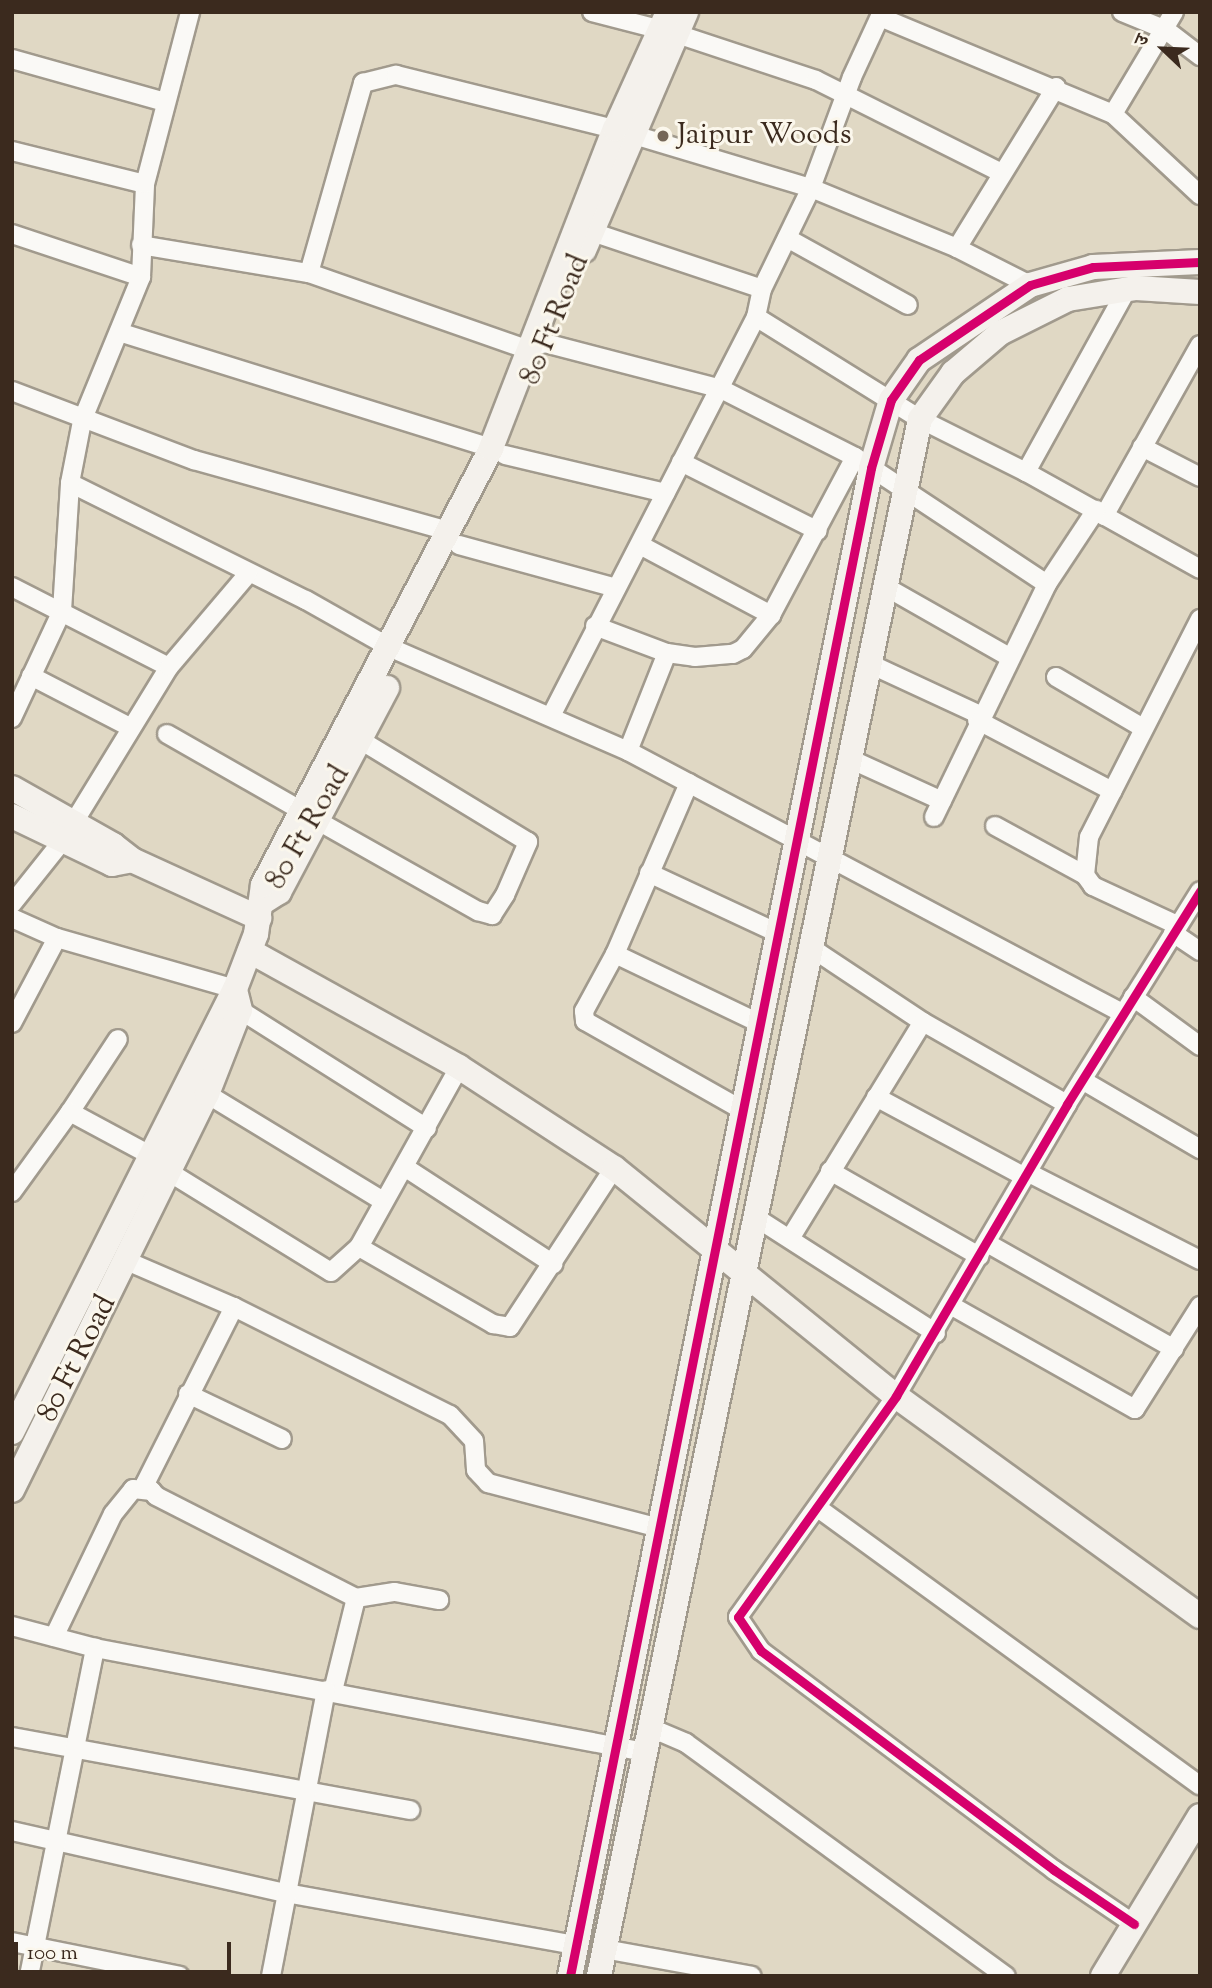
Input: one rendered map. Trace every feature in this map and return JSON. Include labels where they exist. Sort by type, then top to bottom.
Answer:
[{"type":"street","points":[[592,12],[672,22],[816,80],[1000,172]]},
{"type":"street","points":[[1122,12],[1166,30],[1200,56]]},
{"type":"street","points":[[1113,114],[1166,30],[1174,12]]},
{"type":"street","points":[[12,718],[62,611],[70,484],[82,421],[122,333],[141,277],[145,184],[184,14]]},
{"type":"street","points":[[551,716],[595,626],[640,545],[757,317],[762,289],[811,188],[846,94],[881,15],[1056,87],[1113,114],[1200,195]]},
{"type":"street","name":"80 Ft Road","points":[[261,910],[279,892],[310,816],[498,452],[535,346],[672,22]]},
{"type":"street","points":[[12,58],[165,102]]},
{"type":"street","points":[[309,273],[363,83],[397,75],[625,132],[811,188],[957,248],[1030,285]]},
{"type":"street","points":[[957,248],[1000,172],[1056,87]]},
{"type":"street","name":"80 Ft Road","points":[[535,346],[592,232],[625,132]]},
{"type":"street","points":[[12,151],[145,184]]},
{"type":"street","points":[[592,232],[762,289]]},
{"type":"street","points":[[12,234],[141,277]]},
{"type":"street","points":[[788,238],[908,305]]},
{"type":"street","points":[[141,245],[309,273],[535,346],[721,389],[863,463],[1047,584]]},
{"type":"street","points":[[595,626],[667,653],[695,657],[733,654],[743,649],[771,615],[818,531],[863,463],[891,400],[919,360],[1030,285],[1093,267],[1200,262]]},
{"type":"street","points":[[599,1976],[920,419],[953,373],[1000,333],[1068,299],[1127,289],[1200,292]]},
{"type":"street","points":[[1026,472],[1127,289]]},
{"type":"street","points":[[757,317],[920,419],[1100,513],[1197,560]]},
{"type":"street","points":[[122,333],[498,452],[666,493]]},
{"type":"street","points":[[850,759],[938,809],[979,718],[1047,584],[1100,513],[1192,371],[1200,345]]},
{"type":"street","points":[[12,391],[82,421],[194,460],[616,588]]},
{"type":"street","points":[[1142,447],[1200,477]]},
{"type":"street","points":[[681,462],[818,531]]},
{"type":"street","points":[[570,1976],[614,1746],[799,841],[863,463]]},
{"type":"street","points":[[70,484],[248,574],[306,600],[396,651],[628,751],[1124,1014]]},
{"type":"street","points":[[640,545],[771,615]]},
{"type":"street","points":[[12,904],[67,831],[169,667],[248,574]]},
{"type":"street","points":[[12,587],[169,667]]},
{"type":"street","points":[[886,587],[1009,657]]},
{"type":"street","points":[[1086,875],[1088,836],[1143,728],[1193,648],[1200,619]]},
{"type":"street","name":"80 Ft Road","points":[[310,816],[360,740],[396,651]]},
{"type":"street","points":[[628,751],[667,653]]},
{"type":"street","points":[[870,664],[979,718],[1111,791]]},
{"type":"street","points":[[31,676],[130,727]]},
{"type":"street","points":[[1056,677],[1143,728]]},
{"type":"street","points":[[167,734],[478,911],[492,915],[505,895],[528,842],[360,740]]},
{"type":"street","points":[[689,783],[615,954],[584,1011],[585,1021],[744,1111]]},
{"type":"street","points":[[12,788],[112,864],[132,860],[261,910],[237,1000]]},
{"type":"street","points":[[12,816],[67,831]]},
{"type":"street","points":[[995,826],[1086,875],[1093,886],[1175,929],[1200,951]]},
{"type":"street","points":[[649,873],[780,934]]},
{"type":"street","points":[[1135,1924],[761,1651],[741,1628],[738,1617],[897,1396],[936,1334],[1067,1104],[1200,891]]},
{"type":"street","points":[[12,918],[57,938],[237,1000],[427,1128]]},
{"type":"street","points":[[12,1023],[57,938]]},
{"type":"street","points":[[810,947],[923,1022],[1067,1104]]},
{"type":"street","points":[[250,951],[459,1067],[614,1168],[743,1276],[897,1396],[1200,1616]]},
{"type":"street","points":[[615,954],[761,1024]]},
{"type":"street","points":[[1133,997],[1200,1046]]},
{"type":"street","name":"80 Ft Road","points":[[12,1490],[207,1094],[237,1000]]},
{"type":"street","name":"80 Ft Road","points":[[12,1432],[150,1155],[237,1000]]},
{"type":"street","points":[[791,1237],[923,1022]]},
{"type":"street","points":[[12,1192],[70,1112],[118,1039]]},
{"type":"street","points":[[169,1172],[331,1272],[359,1247],[383,1201],[406,1168],[459,1067]]},
{"type":"street","points":[[1082,1080],[1200,1149]]},
{"type":"street","points":[[207,1094],[383,1201]]},
{"type":"street","points":[[876,1097],[1200,1260]]},
{"type":"street","points":[[70,1112],[150,1155]]},
{"type":"street","points":[[406,1168],[553,1264]]},
{"type":"street","points":[[359,1247],[493,1324],[510,1327],[614,1168]]},
{"type":"street","points":[[830,1171],[1174,1349]]},
{"type":"street","points":[[755,1217],[791,1237],[936,1334]]},
{"type":"street","points":[[127,1261],[234,1307],[450,1415],[474,1441],[476,1470],[488,1483],[659,1528]]},
{"type":"street","points":[[952,1306],[1131,1408],[1141,1406],[1200,1306]]},
{"type":"street","points":[[234,1307],[152,1463],[145,1484],[152,1491],[356,1598],[395,1592],[439,1600]]},
{"type":"street","points":[[188,1394],[282,1439]]},
{"type":"street","points":[[54,1637],[113,1514],[134,1489],[152,1491]]},
{"type":"street","points":[[818,1508],[1200,1786]]},
{"type":"street","points":[[271,1976],[286,1893],[330,1691],[356,1598]]},
{"type":"street","points":[[12,1626],[95,1648],[614,1746],[648,1740],[686,1743],[1006,1976]]},
{"type":"street","points":[[29,1976],[95,1648]]},
{"type":"street","points":[[12,1737],[308,1795],[410,1810]]},
{"type":"street","points":[[1103,1976],[1200,1816]]},
{"type":"street","points":[[12,1831],[286,1893],[576,1945]]},
{"type":"street","points":[[12,1942],[180,1976]]},
{"type":"street","points":[[604,1949],[752,1976]]},
{"type":"cycle path","points":[[570,1976],[871,468],[891,400],[919,360],[1030,285],[1093,267],[1200,262]]},
{"type":"cycle path","points":[[1134,1924],[1054,1870],[761,1651],[738,1617],[896,1396],[1067,1104],[1200,891]]},
{"type":"place","name":"Jaipur Woods","points":[[663,136]]}]
